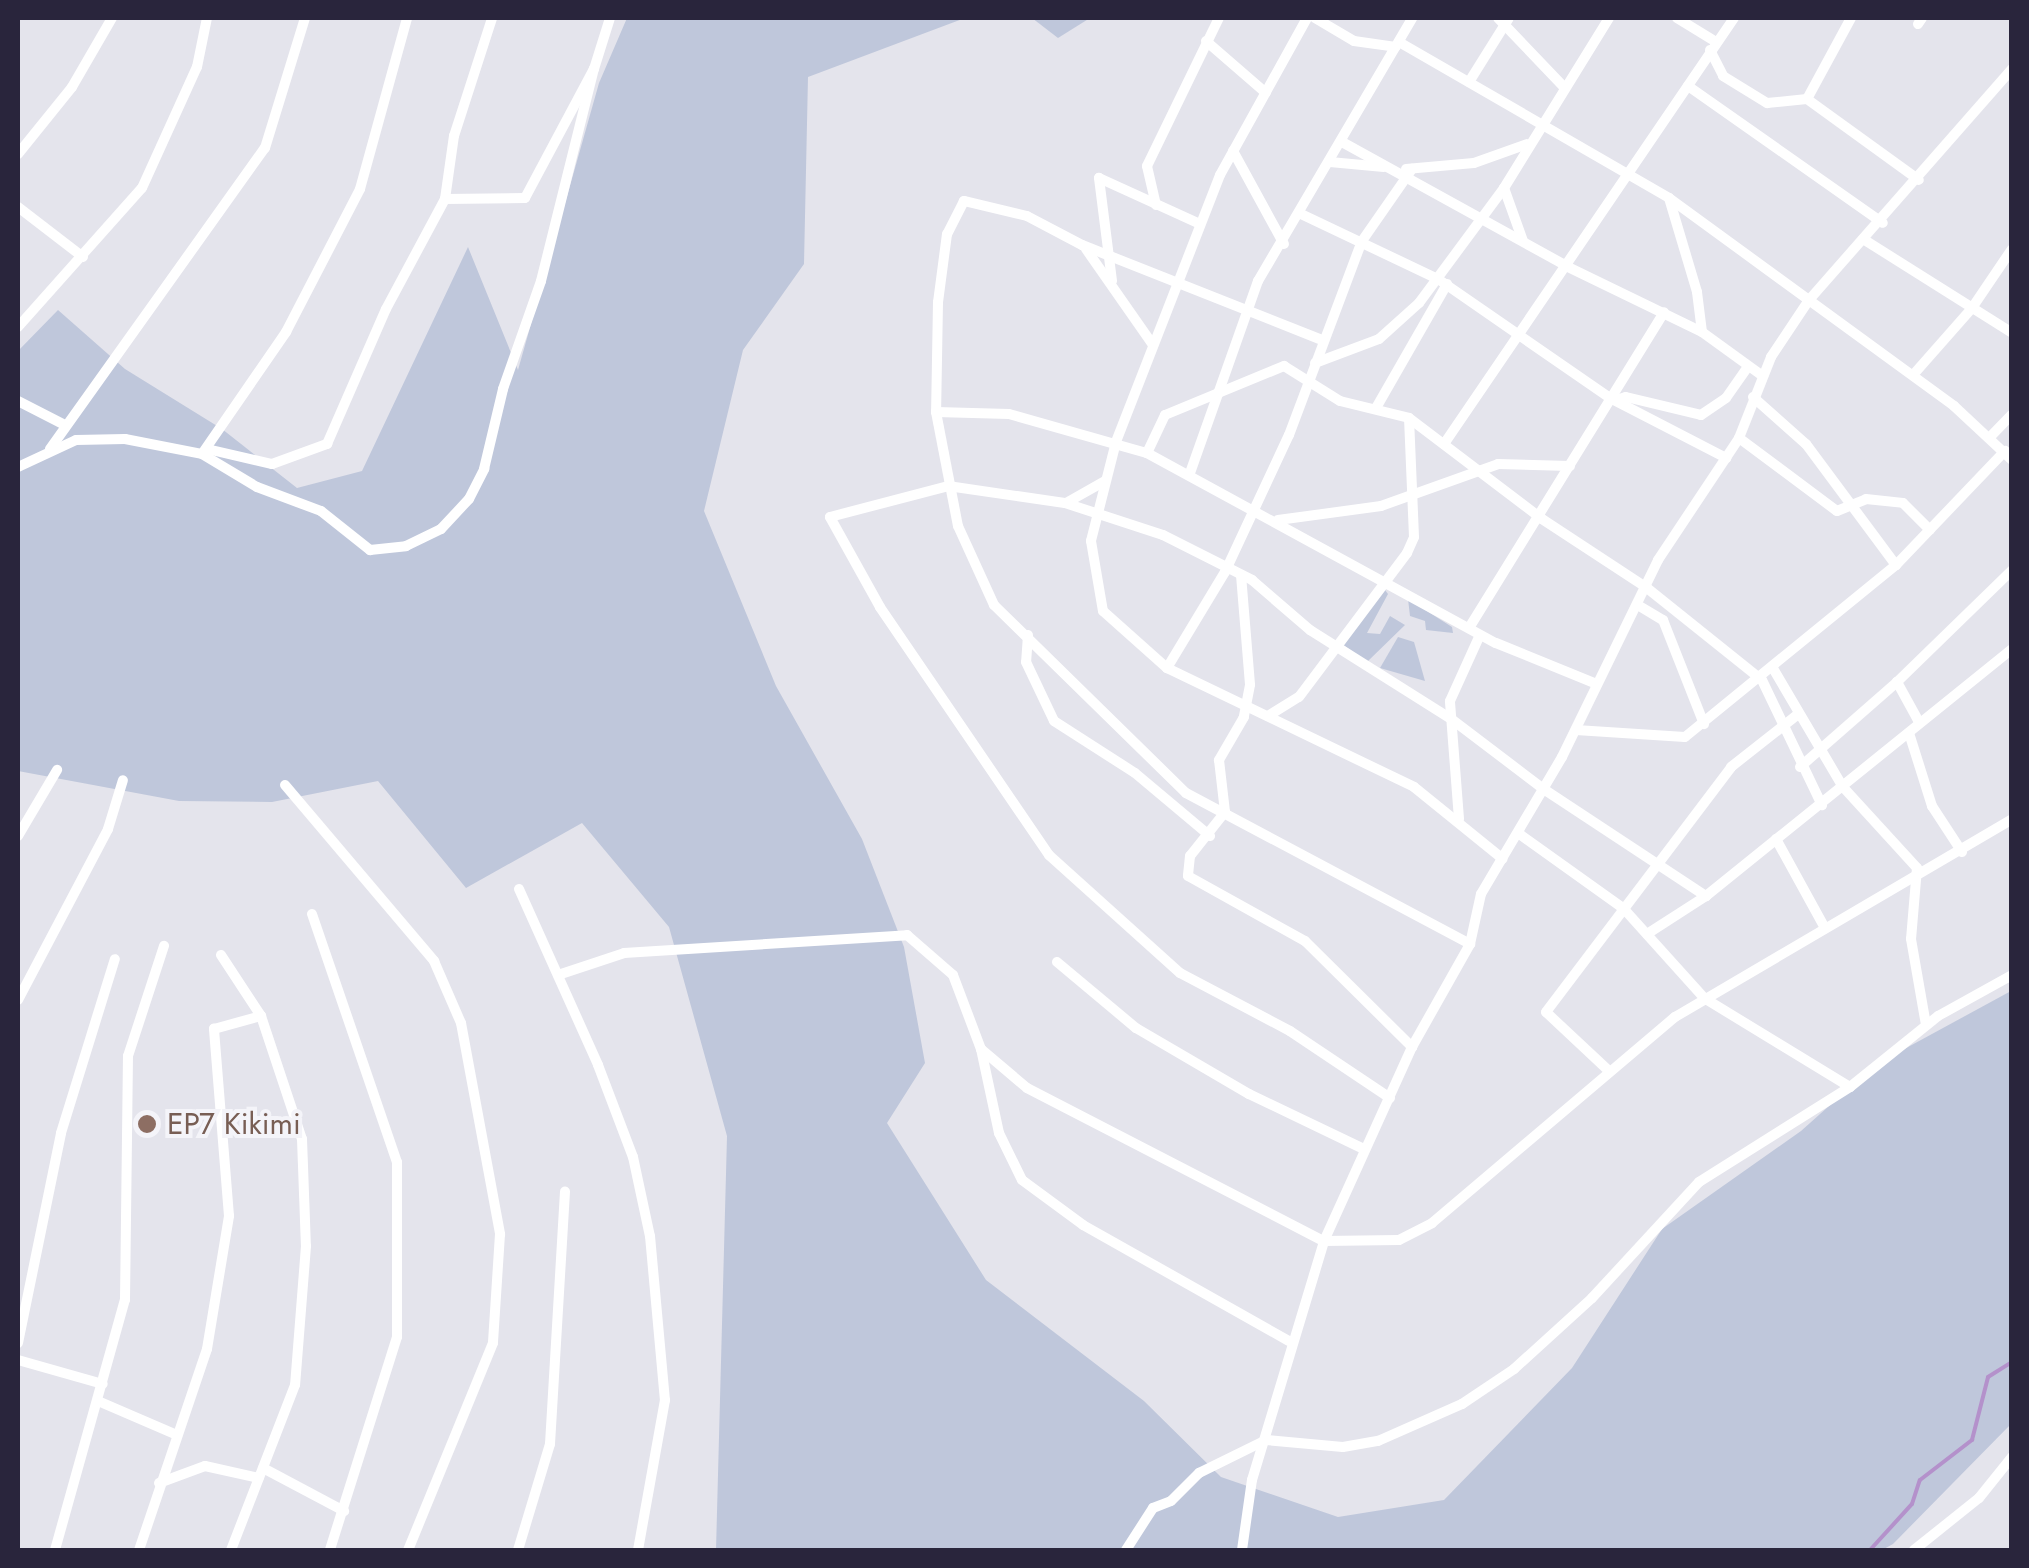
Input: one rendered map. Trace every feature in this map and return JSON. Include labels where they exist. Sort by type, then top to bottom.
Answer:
[{"type":"street","points":[[18,154],[72,87],[112,18]]},
{"type":"street","points":[[18,327],[142,188],[198,67],[207,18]]},
{"type":"street","points":[[50,450],[62,424],[265,148],[305,18]]},
{"type":"street","points":[[204,451],[286,332],[360,189],[407,18]]},
{"type":"street","points":[[18,467],[50,450],[100,436],[272,464],[327,444],[386,309],[445,200],[454,136],[492,18]]},
{"type":"street","points":[[204,451],[258,486],[322,511],[370,550],[428,537],[456,514],[484,469],[503,388],[541,281],[610,18]]},
{"type":"street","points":[[1156,205],[1147,166],[1220,18]]},
{"type":"street","points":[[1307,18],[1233,152],[1200,224],[1116,442],[1094,510],[1091,540],[1105,614],[1167,668],[1414,788],[1459,820],[1502,859]]},
{"type":"street","points":[[1315,18],[1354,41],[1397,44],[1669,198],[1913,375],[1991,436],[2008,456],[1896,564],[1774,670],[1704,724],[1672,740],[1576,730]]},
{"type":"street","points":[[1190,473],[1248,310],[1412,18]]},
{"type":"street","points":[[1376,408],[1442,282],[1609,18]]},
{"type":"street","points":[[1677,18],[1713,46],[1723,76],[1767,103],[1807,99],[1919,180]]},
{"type":"street","points":[[1444,444],[1734,18]]},
{"type":"street","points":[[1807,99],[1851,18]]},
{"type":"street","points":[[1470,82],[1504,20],[1563,86]]},
{"type":"street","points":[[1206,41],[1266,93]]},
{"type":"street","points":[[445,200],[522,200],[594,69]]},
{"type":"street","points":[[1242,1550],[1289,1341],[1324,1240],[1412,1046],[1470,944],[1481,894],[1545,790],[1596,684],[1640,606],[1658,560],[1739,438],[1760,374],[1809,300],[2007,81],[2012,69]]},
{"type":"street","points":[[1688,86],[1883,222]]},
{"type":"street","points":[[1342,142],[1392,168]]},
{"type":"street","points":[[1330,162],[1410,172],[1474,163],[1526,144]]},
{"type":"street","points":[[1233,152],[1284,244]]},
{"type":"street","points":[[1410,172],[1481,219],[1568,267],[1702,332],[1760,374]]},
{"type":"street","points":[[1167,668],[1225,572],[1310,377],[1362,241],[1410,172]]},
{"type":"street","points":[[1112,281],[1113,256],[1099,178],[1200,224]]},
{"type":"street","points":[[1504,188],[1524,242]]},
{"type":"street","points":[[1669,198],[1698,292],[1702,332]]},
{"type":"street","points":[[1322,340],[1178,278],[1082,245],[1027,216],[970,200],[958,205],[938,302],[936,412],[948,486],[979,582],[1186,793],[1470,944]]},
{"type":"street","points":[[18,207],[83,257]]},
{"type":"street","points":[[1301,214],[1442,282],[1613,399],[1726,458]]},
{"type":"street","points":[[1863,239],[2012,333]]},
{"type":"street","points":[[1082,245],[1112,281],[1154,345]]},
{"type":"street","points":[[1913,375],[1972,308],[2012,250]]},
{"type":"street","points":[[1315,363],[1379,339],[1442,282]]},
{"type":"street","points":[[1459,820],[1450,718],[1452,694],[1475,631],[1664,312]]},
{"type":"street","points":[[1147,454],[1165,414],[1284,366],[1310,377],[1340,401],[1409,418],[1542,519],[1647,588],[1762,680],[1779,727],[1822,805]]},
{"type":"street","points":[[1613,399],[1701,415],[1726,398],[1748,367]]},
{"type":"street","points":[[1753,397],[1806,444],[1896,564]]},
{"type":"street","points":[[18,401],[62,424]]},
{"type":"street","points":[[936,412],[1009,414],[1147,454],[1278,520],[1475,631],[1596,684]]},
{"type":"street","points":[[1991,436],[2012,414]]},
{"type":"street","points":[[1268,716],[1299,696],[1414,537],[1409,418]]},
{"type":"street","points":[[1739,438],[1836,511],[1866,499],[1903,503],[1930,530]]},
{"type":"street","points":[[1278,520],[1381,506],[1498,464],[1570,466]]},
{"type":"street","points":[[1065,504],[1105,482]]},
{"type":"street","points":[[1390,1098],[1290,1032],[1180,974],[1116,922],[1049,854],[880,607],[830,517],[948,486],[1094,510],[1163,535],[1225,572],[1240,575],[1450,718],[1545,790],[1706,896]]},
{"type":"street","points":[[1800,767],[1897,682],[2012,570]]},
{"type":"street","points":[[1240,575],[1250,685],[1245,706],[1219,760],[1225,812],[1210,836],[1190,856],[1188,876],[1305,941],[1412,1046]]},
{"type":"street","points":[[1640,606],[1663,620],[1704,724]]},
{"type":"street","points":[[1028,635],[1026,662],[1054,721],[1135,773],[1210,836]]},
{"type":"street","points":[[1646,934],[1706,896],[2012,648]]},
{"type":"street","points":[[1774,670],[1818,752],[1844,787],[1913,860],[1916,878],[1910,939],[1926,1025]]},
{"type":"street","points":[[1897,682],[1919,722]]},
{"type":"street","points":[[1609,1071],[1546,1012],[1656,860],[1731,766],[1797,715]]},
{"type":"street","points":[[1908,732],[1932,806],[1962,852]]},
{"type":"street","points":[[18,836],[58,770]]},
{"type":"street","points":[[18,1000],[108,830],[123,780]]},
{"type":"street","points":[[285,785],[434,961],[461,1023],[500,1234],[492,1343],[408,1550]]},
{"type":"street","points":[[981,1049],[1028,1088],[1324,1240],[1399,1240],[1421,1232],[1609,1071],[1704,998],[1962,852],[2012,819]]},
{"type":"street","points":[[1518,833],[1624,909],[1704,998],[1850,1087]]},
{"type":"street","points":[[1776,839],[1826,928]]},
{"type":"street","points":[[520,890],[633,1158],[650,1236],[665,1400],[638,1550]]},
{"type":"street","points":[[312,914],[397,1162],[397,1336],[330,1550]]},
{"type":"street","points":[[558,975],[618,953],[907,935],[952,975],[981,1049],[999,1133],[1022,1180],[1083,1224],[1289,1341]]},
{"type":"street","points":[[55,1550],[125,1300],[128,1056],[164,946]]},
{"type":"street","points":[[222,955],[261,1016],[302,1140],[306,1246],[295,1385],[231,1550]]},
{"type":"street","points":[[18,1342],[61,1133],[115,959]]},
{"type":"street","points":[[1057,962],[1136,1028],[1249,1094],[1364,1149]]},
{"type":"street","points":[[1126,1550],[1154,1508],[1172,1501],[1199,1473],[1266,1440],[1344,1447],[1378,1441],[1462,1404],[1514,1369],[1592,1298],[1699,1182],[1850,1087],[1926,1025],[2012,975]]},
{"type":"street","points":[[139,1550],[208,1349],[229,1216],[214,1029],[261,1016]]},
{"type":"street","points":[[518,1550],[550,1444],[565,1191]]},
{"type":"street","points":[[18,1360],[103,1384]]},
{"type":"street","points":[[98,1402],[177,1434]]},
{"type":"street","points":[[1914,1550],[1979,1498],[2012,1457]]},
{"type":"street","points":[[160,1484],[205,1466],[261,1473],[344,1511]]},
{"type":"shaded area","points":[[627,18],[965,18],[808,77],[804,264],[743,350],[704,511],[776,686],[862,839],[904,947],[925,1063],[887,1123],[986,1280],[1144,1401],[1221,1477],[1338,1517],[1444,1500],[1572,1368],[1662,1229],[1801,1131],[1875,1065],[2011,991],[2011,1424],[1893,1544],[1882,1550],[716,1550],[727,1136],[669,927],[582,823],[466,888],[378,781],[272,802],[179,801],[18,771],[18,351],[58,310],[125,369],[222,429],[297,488],[362,471],[468,247],[518,370],[599,83]]},
{"type":"shaded area","points":[[1032,18],[1090,18],[1058,38]]},
{"type":"shaded area","points":[[1382,586],[1388,594],[1367,633],[1380,634],[1390,616],[1405,625],[1367,662],[1342,644]]},
{"type":"shaded area","points":[[1408,599],[1452,627],[1453,633],[1426,630],[1425,621],[1410,616]]},
{"type":"shaded area","points":[[1398,637],[1414,642],[1425,681],[1380,668]]},
{"type":"waterway","points":[[1870,1550],[1912,1504],[1920,1480],[1972,1440],[1988,1377],[2012,1362]]},
{"type":"place","name":"EP7 Kikimi","points":[[147,1124]]}]
